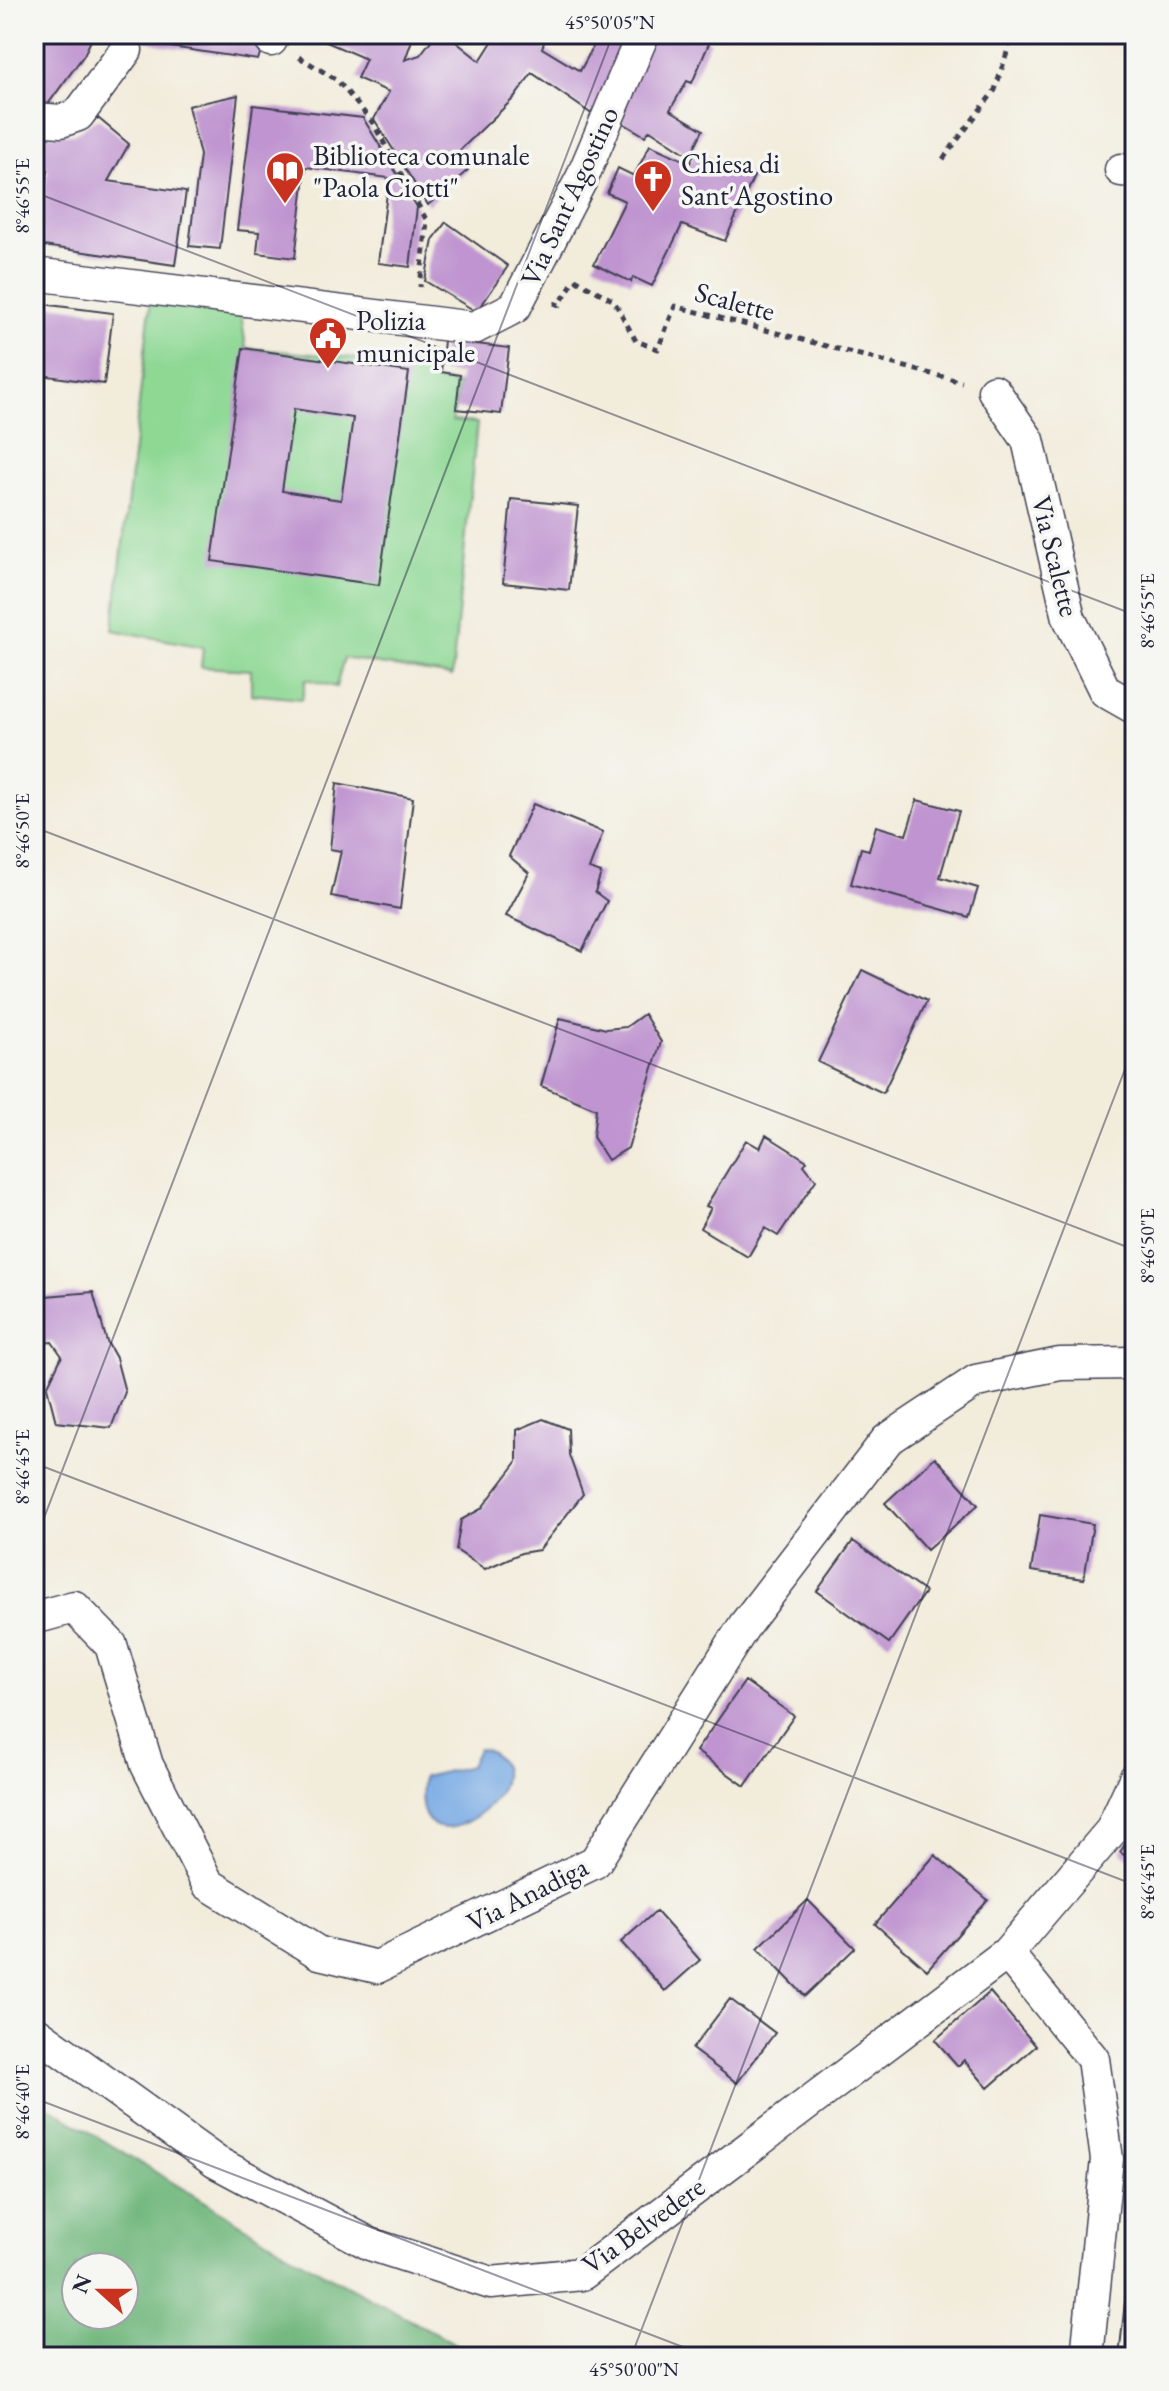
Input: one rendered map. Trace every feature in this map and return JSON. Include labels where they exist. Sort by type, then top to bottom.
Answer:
[{"type":"street","name":"Via Sant'Agostino","points":[[34,274],[474,328],[515,307],[582,178],[643,34]]},
{"type":"street","points":[[34,119],[61,121],[78,115],[126,50]]},
{"type":"street","name":"Via Scalette","points":[[994,391],[1028,440],[1069,618],[1105,691],[1135,708]]},
{"type":"street","name":"Via Anadiga","points":[[34,1618],[74,1607],[111,1645],[147,1765],[208,1884],[319,1953],[377,1967],[595,1862],[744,1626],[887,1440],[976,1381],[1060,1364],[1135,1363]]},
{"type":"street","name":"Via Belvedere","points":[[34,2031],[216,2162],[370,2244],[491,2283],[582,2274],[1007,1953],[1111,1831],[1135,1779]]},
{"type":"street","points":[[1007,1953],[1093,2059],[1107,2159],[1087,2357]]},
{"type":"path","points":[[943,159],[995,90],[1013,34]]},
{"type":"path","points":[[272,37],[337,80],[373,123],[427,221],[418,322]]},
{"type":"path","name":"Scalette","points":[[547,302],[559,305],[575,279],[614,301],[636,341],[658,349],[675,306],[994,391]]},
{"type":"green space","points":[[152,290],[239,301],[246,348],[428,365],[430,380],[459,384],[452,421],[477,423],[452,676],[344,658],[336,687],[306,679],[302,699],[251,694],[251,670],[201,667],[203,647],[113,630]]},
{"type":"green space","points":[[34,2098],[305,2263],[480,2357],[34,2357]]},
{"type":"water","points":[[478,1749],[490,1752],[499,1760],[504,1776],[498,1794],[484,1810],[466,1822],[448,1828],[432,1824],[423,1808],[423,1777],[470,1766]]},
{"type":"building","points":[[34,34],[94,34],[84,55],[43,111],[34,108]]},
{"type":"building","points":[[266,34],[258,60],[164,46],[129,35]]},
{"type":"building","points":[[308,34],[405,34],[413,37],[405,60],[420,55],[436,34],[446,34],[480,61],[497,34],[547,34],[542,48],[580,71],[600,34],[629,34],[596,117],[532,73],[515,97],[455,155],[468,170],[428,205],[374,119],[389,92],[357,78],[366,59]]},
{"type":"building","points":[[648,34],[691,34],[710,41],[692,83],[687,81],[670,110],[703,130],[690,156],[650,130],[645,136],[613,117]]},
{"type":"building","points":[[238,95],[220,249],[189,246],[200,155],[188,106]]},
{"type":"building","points":[[253,105],[363,118],[417,207],[410,267],[378,263],[389,178],[306,167],[295,258],[257,253],[259,232],[237,230]]},
{"type":"building","points":[[98,118],[129,144],[108,181],[186,192],[175,265],[36,245],[48,170],[34,164],[34,130],[49,135],[74,134]]},
{"type":"building","name":"Chiesa di Sant'Agostino","points":[[650,145],[690,163],[695,152],[754,176],[725,241],[682,225],[652,286],[633,277],[631,282],[594,264],[625,201],[607,193],[618,168],[634,176]]},
{"type":"building","points":[[446,222],[508,266],[477,312],[425,281],[433,240]]},
{"type":"building","points":[[34,303],[113,313],[104,384],[34,374]]},
{"type":"building","points":[[444,340],[509,348],[501,414],[456,409],[460,375],[441,372]]},
{"type":"building","points":[[243,348],[409,372],[379,585],[212,561]],"holes":[[[294,409],[353,418],[341,500],[282,491]]]},
{"type":"building","points":[[511,499],[578,506],[569,590],[503,583]]},
{"type":"building","points":[[337,783],[413,798],[400,909],[331,896],[341,851],[330,849]]},
{"type":"building","points":[[917,800],[959,811],[940,877],[978,888],[969,917],[851,884],[861,848],[869,850],[876,826],[906,835]]},
{"type":"building","points":[[533,804],[603,832],[589,869],[601,873],[595,892],[607,901],[582,951],[506,916],[529,873],[509,856]]},
{"type":"building","points":[[862,970],[927,1001],[883,1093],[818,1062]]},
{"type":"building","points":[[644,1014],[661,1042],[628,1148],[608,1160],[593,1137],[596,1109],[541,1086],[560,1018],[606,1029],[626,1027]]},
{"type":"building","points":[[766,1135],[807,1161],[804,1165],[816,1180],[778,1236],[765,1228],[748,1257],[700,1228],[711,1208],[706,1206],[746,1140],[760,1148]]},
{"type":"building","points":[[93,1292],[125,1392],[111,1428],[56,1422],[47,1387],[62,1356],[52,1342],[34,1344],[34,1297]]},
{"type":"building","points":[[543,1419],[568,1429],[569,1455],[583,1494],[539,1550],[521,1553],[485,1569],[456,1550],[461,1520],[481,1509],[517,1462],[517,1430]]},
{"type":"building","points":[[935,1457],[978,1505],[927,1550],[885,1503]]},
{"type":"building","points":[[1040,1515],[1093,1524],[1084,1579],[1031,1571]]},
{"type":"building","points":[[853,1541],[925,1592],[889,1643],[817,1591]]},
{"type":"building","points":[[745,1681],[794,1716],[745,1786],[696,1751]]},
{"type":"building","points":[[1135,1830],[1135,1863],[1120,1852]]},
{"type":"building","points":[[935,1855],[988,1900],[927,1970],[875,1924]]},
{"type":"building","points":[[808,1900],[855,1948],[805,1996],[758,1948]]},
{"type":"building","points":[[656,1911],[700,1960],[665,1991],[621,1942]]},
{"type":"building","points":[[990,1992],[1036,2046],[988,2088],[964,2060],[958,2066],[935,2040]]},
{"type":"building","points":[[730,1999],[775,2033],[737,2083],[692,2049]]},
{"type":"building","points":[[1127,2283],[1135,2284],[1135,2357],[1119,2357]]},
{"type":"place","name":"Biblioteca comunale \"Paola Ciotti\"","points":[[285,205]]},
{"type":"place","name":"Chiesa di Sant'Agostino","points":[[653,213]]},
{"type":"place","name":"Polizia municipale","points":[[328,370]]}]
